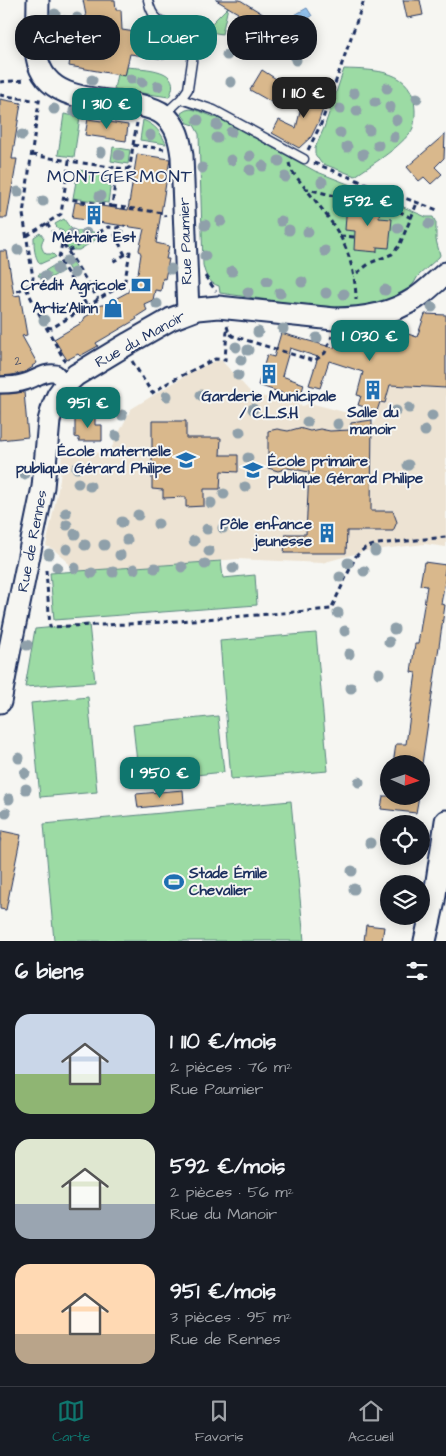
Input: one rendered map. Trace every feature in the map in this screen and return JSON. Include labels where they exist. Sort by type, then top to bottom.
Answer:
[{"type":"street","points":[[38,0],[36,34],[39,81],[49,82],[63,91],[76,96],[146,107],[164,115]]},
{"type":"street","name":"Rue Paumier","points":[[164,115],[176,130],[182,156],[188,312]]},
{"type":"street","name":"Rue du Manoir","points":[[67,374],[76,375],[171,319],[188,312],[207,307],[334,319],[365,317],[391,310],[416,298],[446,273]]},
{"type":"street","points":[[0,385],[22,383],[51,372],[67,374]]},
{"type":"street","name":"Rue de Rennes","points":[[0,702],[43,487],[49,421],[53,406],[67,374]]},
{"type":"street","points":[[425,941],[434,901],[446,820]]},
{"type":"lane","points":[[148,0],[153,14],[158,20],[165,23],[188,26],[196,34],[188,89],[181,99],[164,115]]},
{"type":"lane","points":[[181,99],[214,110],[304,159]]},
{"type":"path","points":[[364,0],[321,124],[304,159],[417,203],[440,210]]},
{"type":"path","points":[[0,82],[39,81],[39,101],[23,214],[33,278],[26,288],[17,291]]},
{"type":"path","points":[[0,95],[39,101]]},
{"type":"path","points":[[32,155],[127,169],[130,167],[138,116]]},
{"type":"path","points":[[134,145],[158,148]]},
{"type":"path","points":[[286,149],[291,170],[340,236],[353,276],[356,307]]},
{"type":"path","points":[[27,236],[61,214],[69,161]]},
{"type":"path","points":[[112,206],[117,168]]},
{"type":"path","points":[[304,187],[347,199],[385,203],[412,218]]},
{"type":"path","points":[[63,198],[151,211]]},
{"type":"path","points":[[353,276],[370,263],[392,254],[399,246],[417,203]]},
{"type":"path","points":[[126,213],[128,208]]},
{"type":"path","points":[[47,223],[72,256],[98,299]]},
{"type":"path","points":[[68,251],[108,227],[117,228],[123,225],[123,231],[115,235],[124,255]]},
{"type":"path","points":[[340,236],[355,237]]},
{"type":"path","points":[[62,244],[60,261],[86,306]]},
{"type":"path","points":[[46,327],[52,328],[120,286],[125,280],[130,252],[112,262]]},
{"type":"path","points":[[202,269],[204,276],[215,288],[224,310],[229,333],[233,336],[314,360],[326,353],[333,332],[334,319]]},
{"type":"path","points":[[26,288],[66,363],[67,374]]},
{"type":"path","points":[[130,356],[152,393],[215,359],[225,360],[224,310]]},
{"type":"path","points":[[46,568],[50,627],[89,624],[102,626],[330,609],[356,556],[365,548],[377,544],[446,537]]},
{"type":"shaded area","name":"École primaire publique Gérard Philipe","points":[[221,360],[254,396],[279,398],[303,406],[310,403],[359,416],[374,424],[380,402],[385,403],[390,385],[446,388],[446,547],[425,544],[365,551],[322,563],[238,559],[73,572],[66,560],[53,549],[46,546],[60,480],[62,452],[109,453],[131,409],[188,374],[212,362]]},
{"type":"green space","points":[[228,7],[222,34],[217,33],[217,18]]},
{"type":"green space","points":[[127,67],[152,70],[167,75],[172,80],[169,97],[114,89],[117,74],[125,76]]},
{"type":"green space","points":[[344,69],[380,72],[391,74],[400,79],[408,86],[413,97],[415,110],[415,119],[410,133],[384,156],[355,176],[321,163],[315,154],[315,148],[324,128]]},
{"type":"green space","points":[[191,109],[222,120],[315,171],[426,217],[433,217],[436,223],[439,257],[418,276],[409,288],[387,300],[372,305],[349,308],[335,307],[220,293],[219,286],[208,278],[203,265],[199,134],[194,125],[188,123],[181,113]]},
{"type":"green space","points":[[64,114],[80,117],[74,157],[58,155]]},
{"type":"green space","points":[[143,120],[157,129],[166,144],[140,140]]},
{"type":"green space","points":[[113,147],[130,150],[128,164],[111,161]]},
{"type":"green space","points":[[78,170],[112,175],[108,203],[73,198]]},
{"type":"green space","points":[[64,219],[72,229],[93,232],[100,237],[79,250],[70,250],[65,245],[66,239],[63,231],[58,229],[55,224]]},
{"type":"green space","points":[[40,233],[44,238],[43,250],[46,254],[53,254],[56,257],[40,264],[35,255],[34,237]]},
{"type":"green space","points":[[69,256],[78,273],[73,276],[63,259]]},
{"type":"green space","points":[[58,263],[63,271],[43,282],[38,275]]},
{"type":"green space","points":[[221,561],[223,578],[255,575],[257,605],[54,620],[50,573]]},
{"type":"green space","points":[[89,624],[95,682],[25,687],[35,629]]},
{"type":"green space","points":[[316,633],[328,771],[231,779],[220,641]]},
{"type":"green space","points":[[88,697],[97,792],[40,797],[31,703]]},
{"type":"green space","points":[[218,716],[224,772],[139,781],[133,725]]},
{"type":"green space","name":"Stade Émile Chevalier","points":[[291,801],[304,941],[54,941],[44,824]]},
{"type":"water","points":[[307,8],[311,15],[295,15]]},
{"type":"building","points":[[83,0],[115,0],[116,10],[121,10],[122,30],[130,31],[130,54],[125,76],[69,66],[70,60],[120,60],[120,15],[86,15]]},
{"type":"building","points":[[216,0],[240,0],[264,15],[237,15],[238,13]]},
{"type":"building","points":[[403,0],[420,0],[423,15],[407,18]]},
{"type":"building","points":[[262,70],[284,84],[273,103],[250,90]]},
{"type":"building","points":[[310,86],[329,92],[311,137],[299,148],[272,133],[279,120],[296,128],[302,104],[304,104]]},
{"type":"building","points":[[0,99],[21,103],[12,159],[17,159],[7,218],[0,218]]},
{"type":"building","points":[[88,119],[128,125],[126,141],[85,135]]},
{"type":"building","points":[[445,134],[444,158],[435,167],[442,174],[431,184],[424,177],[419,181],[407,167]]},
{"type":"building","points":[[137,154],[170,159],[156,243],[169,246],[166,259],[169,259],[161,291],[155,290],[153,300],[144,304],[147,310],[136,317],[137,319],[96,343],[98,346],[80,356],[78,354],[67,360],[54,339],[83,322],[85,317],[94,312],[95,308],[128,292],[130,287],[134,285],[135,275],[138,273],[141,254],[139,250],[144,229],[72,218],[75,202],[128,210]]},
{"type":"building","points":[[347,202],[380,205],[379,218],[392,219],[389,248],[377,247],[377,252],[354,250],[355,231],[345,230]]},
{"type":"building","points":[[0,251],[7,251],[14,296],[20,295],[27,335],[22,336],[37,363],[25,372],[0,376]]},
{"type":"building","points":[[425,314],[446,315],[446,388],[390,385],[385,403],[380,402],[377,411],[358,405],[361,396],[357,395],[363,372],[329,361],[320,388],[309,385],[318,357],[290,348],[282,376],[304,384],[300,399],[258,385],[267,355],[274,357],[281,333],[334,348],[335,344],[358,351],[360,347],[363,348],[367,335],[385,339],[402,332],[417,337]]},
{"type":"building","points":[[24,392],[28,437],[0,440],[0,394]]},
{"type":"building","points":[[95,415],[95,425],[102,425],[102,441],[79,441],[79,438],[75,437],[75,416]]},
{"type":"building","points":[[372,420],[371,511],[393,511],[397,522],[393,531],[347,531],[346,553],[284,553],[286,534],[306,534],[309,472],[288,468],[278,471],[268,468],[268,431],[277,429],[288,431],[299,428],[310,431],[320,429],[330,431],[350,430],[351,423]]},
{"type":"building","points":[[152,421],[186,421],[186,438],[221,438],[220,455],[238,455],[238,472],[221,471],[220,489],[204,489],[204,506],[186,507],[186,497],[163,498],[163,490],[152,489]]},
{"type":"building","points":[[424,562],[446,565],[441,604],[445,605],[423,755],[394,755],[396,744],[406,744],[416,673],[411,672],[415,644],[418,644],[427,586],[420,585]]},
{"type":"building","points":[[183,790],[184,803],[138,808],[136,794]]},
{"type":"building","points":[[382,805],[417,805],[416,813],[381,809]]},
{"type":"building","points":[[2,831],[21,835],[6,910],[0,909],[0,843]]},
{"type":"building","points":[[366,925],[384,927],[382,941],[364,941]]},
{"type":"place","name":"Métairie Est","points":[[94,215]]},
{"type":"place","name":"Crédit Agricole","points":[[141,285]]},
{"type":"place","name":"Artiz'Alinn","points":[[113,308]]},
{"type":"place","name":"Garderie Municipale / C.L.S.H","points":[[269,374]]},
{"type":"place","name":"Salle du manoir","points":[[373,390]]},
{"type":"place","name":"École maternelle publique Gérard Philipe","points":[[186,460]]},
{"type":"place","name":"École primaire publique Gérard Philipe","points":[[253,470]]},
{"type":"place","name":"Pôle enfance jeunesse","points":[[327,533]]},
{"type":"place","name":"Stade Émile Chevalier","points":[[174,882]]},
{"type":"district","name":"MONTGERMONT","points":[[120,176]]}]
